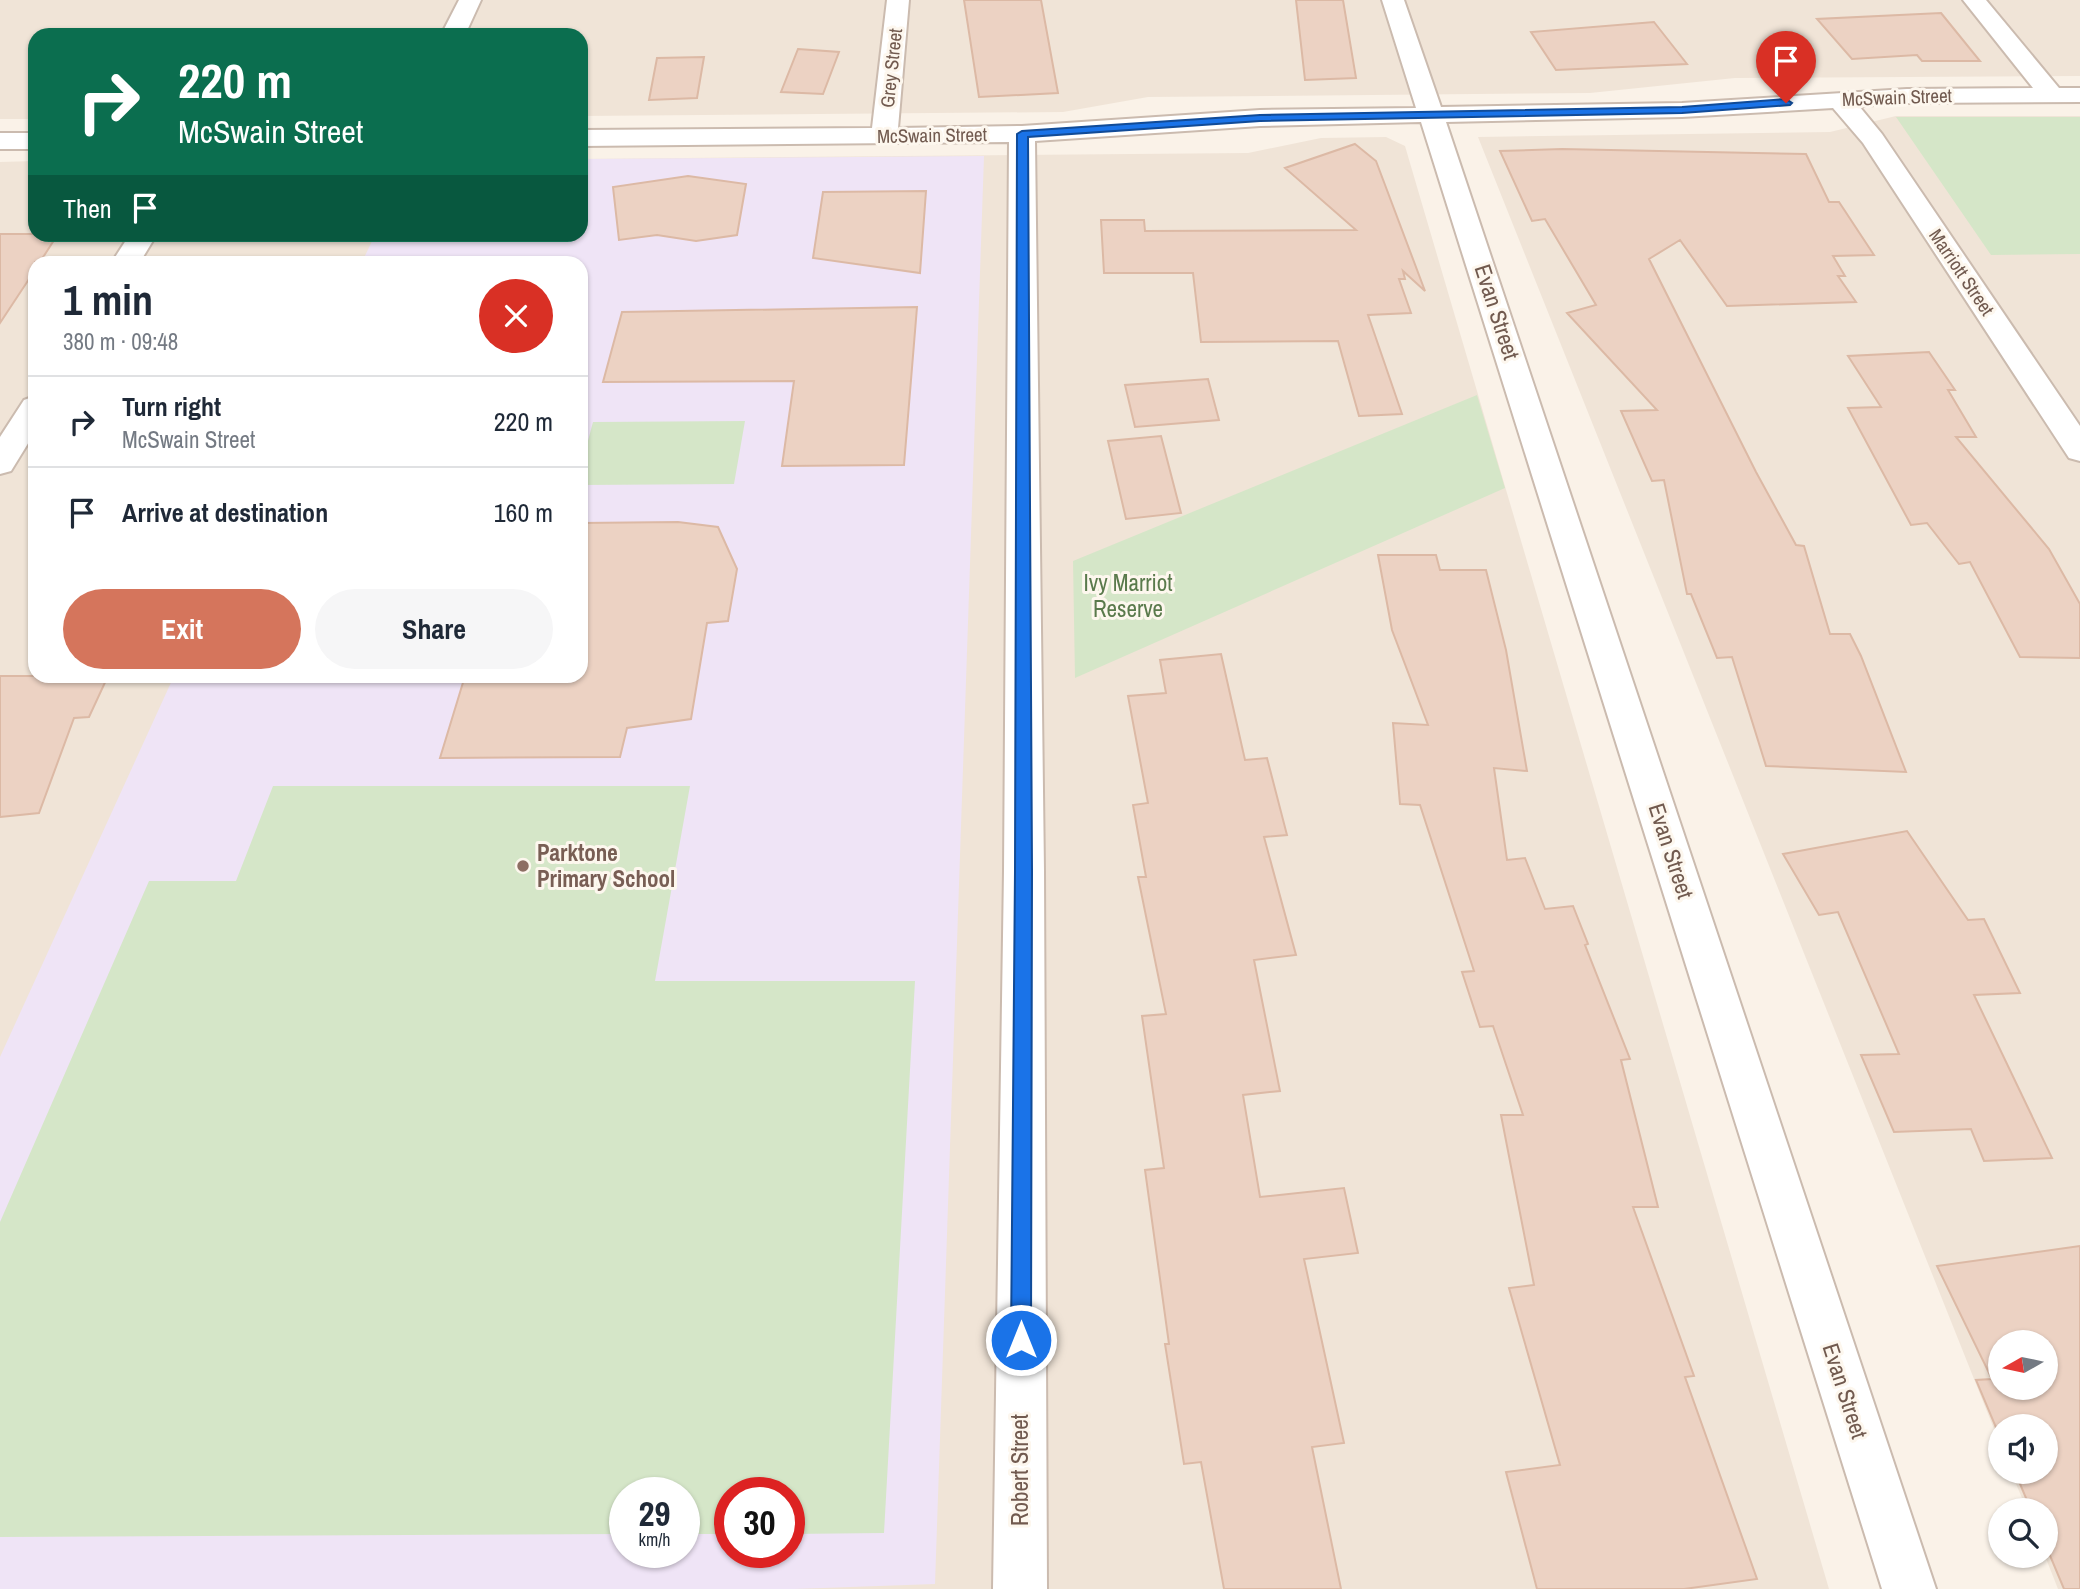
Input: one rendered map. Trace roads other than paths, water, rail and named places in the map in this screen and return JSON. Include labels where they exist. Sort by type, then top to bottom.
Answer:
[{"type":"street","points":[[456,28],[470,0]]},
{"type":"street","name":"Grey Street","points":[[884,136],[898,0]]},
{"type":"street","name":"Evan Street","points":[[1393,0],[1909,1589]]},
{"type":"street","points":[[1974,0],[2052,95]]},
{"type":"street","name":"McSwain Street","points":[[588,138],[1022,134],[1260,118],[1682,110],[1839,99],[2080,95]]},
{"type":"street","name":"Marriott Street","points":[[1839,99],[1873,139],[2080,450]]},
{"type":"street","name":"Robert Street","points":[[1020,1589],[1024,871],[1022,134]]},
{"type":"street","points":[[0,141],[28,141]]},
{"type":"street","points":[[0,463],[28,418]]},
{"type":"place","name":"Parktone Primary School","points":[[523,866]]},
{"type":"park label","name":"Ivy Marriot Reserve","points":[[1128,596]]}]
